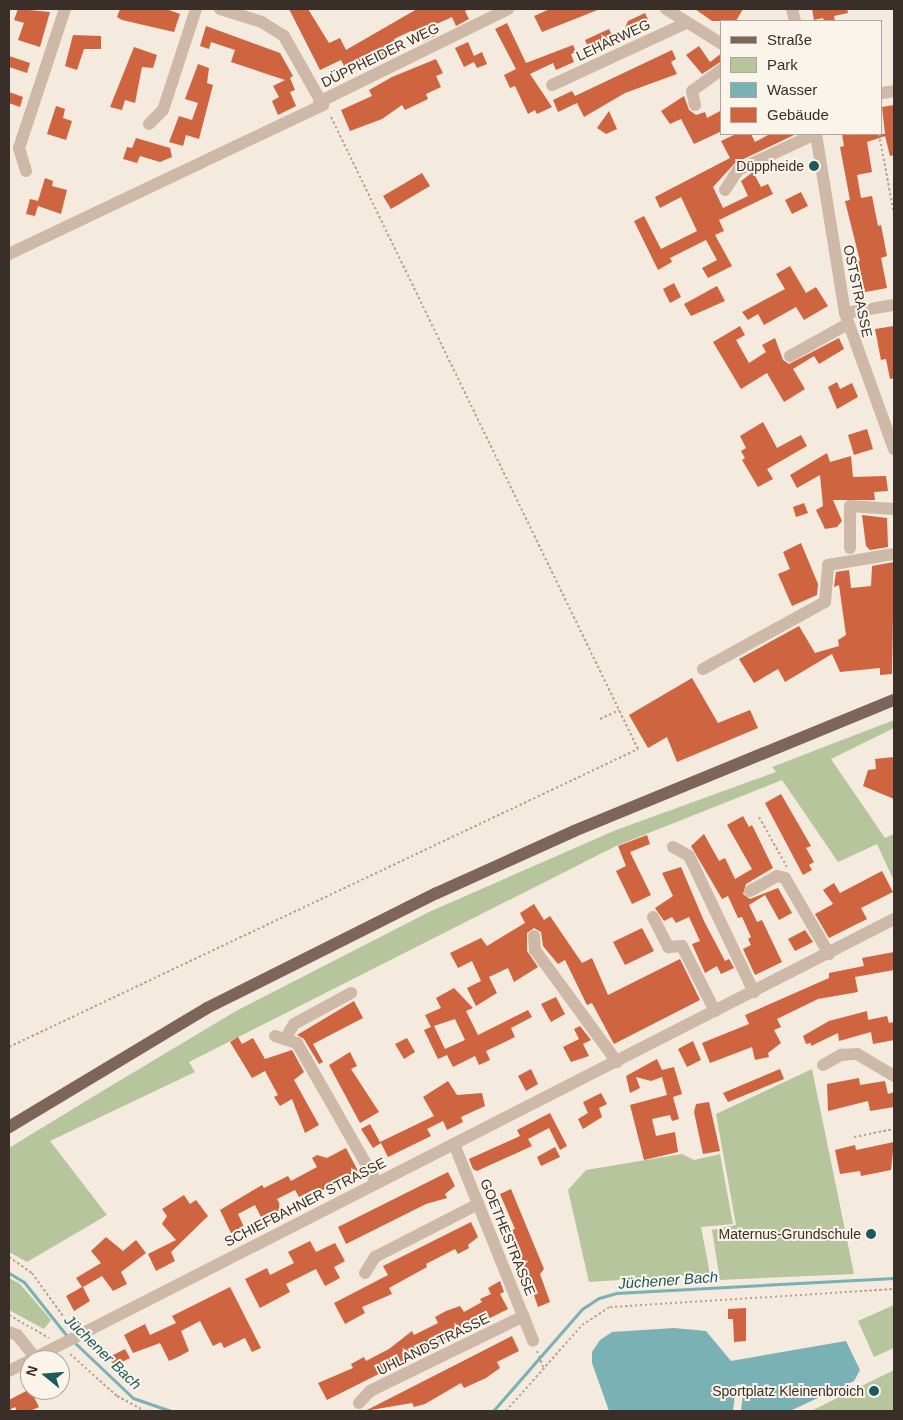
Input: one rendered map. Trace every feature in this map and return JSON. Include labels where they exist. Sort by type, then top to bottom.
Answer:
[{"type":"main road","points":[[9,1127],[208,1008],[428,897],[549,842],[894,700]]},
{"type":"street","points":[[26,171],[19,148],[65,9]]},
{"type":"street","points":[[149,124],[163,110],[196,9]]},
{"type":"street","points":[[220,9],[262,22],[284,36],[321,103]]},
{"type":"street","name":"DÜPPHEIDER WEG","points":[[9,254],[321,103],[508,9]]},
{"type":"street","points":[[666,9],[720,43]]},
{"type":"street","name":"LEHARWEG","points":[[552,85],[686,23]]},
{"type":"street","points":[[695,106],[692,91],[720,70]]},
{"type":"street","points":[[725,190],[738,170],[814,135]]},
{"type":"street","name":"OSTSTRASSE","points":[[816,135],[846,318],[894,449]]},
{"type":"street","points":[[790,356],[846,318],[894,305]]},
{"type":"street","points":[[850,548],[850,506],[894,508]]},
{"type":"street","points":[[703,669],[825,602],[828,565],[894,554]]},
{"type":"street","points":[[673,847],[689,856],[754,992]]},
{"type":"street","points":[[750,891],[777,876],[785,878],[830,954]]},
{"type":"street","points":[[652,917],[668,947],[682,946],[715,1012]]},
{"type":"street","name":"SCHIEFBAHNER STRASSE","points":[[45,1350],[830,954],[894,919]]},
{"type":"street","points":[[534,936],[535,950],[617,1062]]},
{"type":"street","points":[[351,993],[294,1024],[280,1038],[297,1043],[377,1183]]},
{"type":"street","points":[[823,1065],[841,1056],[857,1054],[894,1076]]},
{"type":"street","name":"GOETHESTRASSE","points":[[454,1144],[534,1341]]},
{"type":"street","points":[[364,1273],[375,1257],[478,1204]]},
{"type":"street","name":"UHLANDSTRASSE","points":[[359,1403],[370,1391],[524,1316]]},
{"type":"street","points":[[9,1332],[17,1335],[29,1350]]},
{"type":"path","points":[[9,1047],[638,749],[321,103]]},
{"type":"path","points":[[879,135],[894,214]]},
{"type":"path","points":[[600,719],[619,710]]},
{"type":"path","points":[[759,817],[788,868],[785,878]]},
{"type":"path","points":[[854,1137],[894,1129]]},
{"type":"path","points":[[9,1257],[30,1271],[68,1338],[117,1396],[145,1411]]},
{"type":"path","points":[[506,1411],[590,1318],[616,1306],[894,1289]]},
{"type":"path","points":[[9,1316],[68,1338]]},
{"type":"path","points":[[534,1341],[544,1368]]},
{"type":"green space","points":[[894,720],[894,728],[831,759],[885,838],[894,834],[894,881],[877,844],[838,862],[782,780],[616,846],[189,1062],[195,1072],[50,1141],[107,1215],[27,1262],[9,1252],[9,1148],[99,1093],[236,1011],[429,912],[616,830],[776,772],[772,767]]},
{"type":"green space","points":[[812,1069],[854,1274],[720,1280],[712,1230],[736,1225],[716,1114]]},
{"type":"green space","points":[[682,1154],[694,1160],[720,1154],[733,1224],[701,1227],[710,1274],[589,1282],[568,1190],[586,1170]]},
{"type":"green space","points":[[9,1278],[20,1284],[51,1320],[44,1329],[9,1310]]},
{"type":"green space","points":[[894,1305],[894,1348],[874,1357],[858,1321]]},
{"type":"green space","name":"Sportplatz Kleinenbroich","points":[[894,1370],[894,1411],[811,1411]]},
{"type":"water","points":[[674,1328],[706,1331],[731,1361],[846,1341],[860,1370],[854,1381],[790,1411],[741,1411],[744,1384],[736,1385],[733,1411],[609,1411],[592,1363],[592,1352],[600,1340],[612,1332]]},
{"type":"building","points":[[18,9],[50,12],[40,47],[18,40],[24,23],[14,20]]},
{"type":"building","points":[[120,9],[166,9],[180,14],[174,32],[122,20],[117,17]]},
{"type":"building","points":[[289,9],[308,9],[329,43],[340,38],[346,50],[417,9],[470,9],[465,11],[469,19],[456,26],[452,17],[432,26],[437,35],[423,42],[418,31],[411,31],[394,39],[398,49],[347,72],[341,60],[320,70]]},
{"type":"building","points":[[550,9],[600,9],[542,32],[534,16]]},
{"type":"building","points":[[695,9],[743,9],[737,20],[712,21]]},
{"type":"building","points":[[812,9],[847,9],[848,13],[834,16],[835,20],[824,20],[823,18],[814,20]]},
{"type":"building","points":[[645,13],[652,28],[634,37],[625,28],[628,21]]},
{"type":"building","points":[[507,23],[526,63],[573,45],[576,52],[571,54],[574,62],[556,70],[553,63],[530,74],[552,107],[537,114],[535,110],[528,114],[515,86],[510,88],[504,75],[516,69],[495,29]]},
{"type":"building","points":[[206,26],[280,53],[293,76],[290,78],[295,90],[290,92],[296,106],[278,115],[272,101],[279,97],[273,86],[285,80],[231,62],[235,50],[211,42],[209,49],[200,46]]},
{"type":"building","points":[[609,29],[615,42],[591,54],[585,40]]},
{"type":"building","points":[[73,35],[101,36],[101,49],[84,49],[77,70],[65,66]]},
{"type":"building","points":[[468,42],[474,56],[482,52],[487,64],[477,68],[474,62],[464,67],[455,48]]},
{"type":"building","points":[[699,46],[710,62],[720,54],[720,62],[702,74],[686,55]]},
{"type":"building","points":[[134,47],[157,55],[153,68],[142,67],[135,103],[125,100],[122,110],[110,107]]},
{"type":"building","points":[[672,50],[676,59],[671,62],[677,74],[625,93],[584,117],[577,103],[558,112],[553,100],[572,91],[575,96]]},
{"type":"building","points":[[9,56],[30,63],[27,73],[9,67]]},
{"type":"building","points":[[436,59],[443,73],[436,76],[441,87],[426,94],[428,99],[405,110],[402,105],[382,119],[350,131],[341,110],[372,96],[369,90],[392,77]]},
{"type":"building","points":[[198,64],[209,68],[207,83],[213,85],[199,139],[186,135],[183,146],[169,142],[179,116],[192,120],[198,103],[185,99]]},
{"type":"building","points":[[9,92],[23,97],[20,107],[9,103]]},
{"type":"building","points":[[684,96],[689,110],[696,115],[705,112],[707,118],[720,111],[720,132],[694,144],[681,119],[670,124],[661,111]]},
{"type":"building","points":[[894,105],[894,155],[890,156],[885,136],[867,142],[872,172],[857,175],[861,198],[872,196],[878,226],[881,225],[887,256],[881,258],[887,288],[860,293],[854,262],[860,261],[845,201],[850,200],[840,147],[844,146],[842,135],[885,134],[883,107]]},
{"type":"building","points":[[56,106],[65,109],[63,118],[72,121],[66,140],[47,134]]},
{"type":"building","points":[[609,111],[617,129],[606,134],[597,128]]},
{"type":"building","points":[[734,135],[752,135],[755,142],[768,135],[794,135],[735,163],[713,187],[723,208],[748,196],[741,181],[753,172],[761,187],[768,184],[773,194],[719,220],[724,231],[715,235],[732,266],[708,278],[702,268],[717,260],[706,240],[670,258],[672,262],[658,270],[634,221],[644,216],[661,249],[697,231],[681,197],[660,208],[655,197],[730,158],[721,141]]},
{"type":"building","points":[[136,138],[170,148],[172,157],[160,162],[140,156],[137,163],[123,159],[127,147],[132,148]]},
{"type":"building","points":[[422,173],[430,186],[391,209],[383,196]]},
{"type":"building","points":[[45,178],[53,181],[52,186],[67,190],[61,214],[38,206],[35,216],[26,214],[30,199],[38,201]]},
{"type":"building","points":[[801,192],[808,206],[792,214],[785,200]]},
{"type":"building","points":[[790,266],[806,293],[816,287],[828,306],[804,320],[796,307],[764,325],[758,314],[748,320],[742,312],[785,289],[776,274]]},
{"type":"building","points":[[674,283],[681,297],[670,303],[663,289]]},
{"type":"building","points":[[717,286],[725,301],[691,316],[684,304]]},
{"type":"building","points":[[740,326],[745,335],[736,340],[749,363],[766,352],[762,345],[775,338],[783,360],[789,364],[839,338],[844,349],[819,364],[814,356],[793,369],[805,389],[784,402],[767,373],[741,389],[713,342]]},
{"type":"building","points":[[894,326],[894,378],[890,379],[886,359],[881,360],[875,329]]},
{"type":"building","points":[[837,382],[840,389],[852,383],[858,397],[837,409],[828,387]]},
{"type":"building","points":[[763,422],[777,448],[801,435],[807,446],[767,469],[773,479],[758,487],[742,460],[745,458],[741,451],[746,448],[740,436]]},
{"type":"building","points":[[867,429],[873,449],[854,455],[848,435]]},
{"type":"building","points":[[827,453],[830,462],[851,456],[853,477],[886,476],[888,491],[874,492],[875,500],[833,500],[842,521],[837,527],[825,529],[816,510],[823,506],[820,475],[797,488],[790,475]]},
{"type":"building","points":[[804,503],[808,513],[796,517],[793,507]]},
{"type":"building","points":[[862,515],[887,518],[888,547],[870,550],[866,546]]},
{"type":"building","points":[[801,543],[818,584],[817,595],[792,606],[778,574],[790,569],[783,552]]},
{"type":"building","points":[[894,562],[892,674],[880,675],[880,668],[840,672],[832,654],[785,682],[778,669],[754,683],[739,659],[799,626],[815,653],[839,646],[838,640],[846,635],[839,585],[834,587],[836,572],[849,570],[851,588],[871,586],[872,566]]},
{"type":"building","points":[[692,678],[718,723],[750,710],[758,728],[677,762],[667,737],[648,748],[629,715]]},
{"type":"building","points":[[894,757],[894,799],[863,786],[868,770],[876,769],[875,759]]},
{"type":"building","points":[[781,794],[811,846],[806,848],[814,862],[809,865],[812,870],[803,875],[765,803]]},
{"type":"building","points":[[743,816],[749,827],[752,825],[773,868],[746,884],[743,894],[750,899],[778,888],[792,913],[779,920],[765,895],[749,905],[757,922],[762,920],[782,962],[755,975],[743,949],[751,945],[748,939],[751,937],[742,917],[738,918],[728,896],[722,899],[691,846],[704,834],[719,861],[725,858],[735,879],[752,869],[727,825]]},
{"type":"building","points":[[647,835],[650,844],[630,852],[651,895],[632,904],[616,871],[626,866],[618,846]]},
{"type":"building","points":[[681,867],[704,921],[725,961],[729,959],[734,968],[721,974],[717,966],[705,973],[692,944],[700,941],[689,917],[676,923],[672,917],[664,921],[655,908],[673,896],[662,873]]},
{"type":"building","points":[[882,871],[893,892],[861,908],[867,919],[829,938],[815,914],[833,904],[823,890],[834,883],[840,893]]},
{"type":"building","points":[[534,904],[544,920],[550,916],[582,963],[592,958],[608,995],[680,959],[700,1000],[614,1044],[592,1003],[587,1005],[565,960],[558,964],[543,946],[541,932],[534,928],[527,933],[527,951],[538,967],[514,982],[508,968],[489,977],[497,993],[476,1006],[467,988],[481,981],[472,961],[458,968],[450,953],[481,938],[487,946],[525,923],[520,913]]},
{"type":"building","points":[[642,928],[654,951],[625,965],[613,942]]},
{"type":"building","points":[[805,930],[813,942],[795,951],[788,939]]},
{"type":"building","points":[[894,952],[894,970],[855,977],[858,992],[818,999],[777,1019],[781,1027],[774,1030],[781,1043],[768,1053],[769,1057],[755,1060],[752,1047],[710,1063],[702,1043],[749,1024],[745,1015],[829,978],[829,973],[864,966],[862,958]]},
{"type":"building","points":[[454,988],[473,1008],[466,1011],[478,1035],[528,1010],[532,1017],[511,1028],[515,1037],[486,1051],[490,1060],[479,1065],[475,1056],[453,1067],[447,1055],[438,1059],[424,1030],[431,1027],[425,1015],[441,1008],[436,998]],"holes":[[[455,1019],[465,1040],[445,1049],[434,1026]]]},
{"type":"building","points":[[556,997],[565,1014],[551,1022],[541,1004]]},
{"type":"building","points":[[354,1001],[363,1018],[313,1044],[323,1062],[319,1064],[304,1039],[297,1035]]},
{"type":"building","points":[[867,1011],[868,1020],[887,1016],[889,1023],[894,1022],[894,1040],[873,1044],[871,1032],[839,1041],[838,1033],[811,1046],[811,1043],[806,1044],[803,1036],[829,1021]]},
{"type":"building","points":[[580,1026],[591,1040],[583,1044],[589,1056],[571,1062],[563,1047],[579,1039],[574,1029]]},
{"type":"building","points":[[238,1037],[242,1044],[253,1038],[265,1059],[292,1050],[304,1072],[294,1080],[319,1125],[305,1133],[292,1099],[280,1106],[274,1097],[278,1095],[265,1071],[252,1078],[230,1042]]},
{"type":"building","points":[[407,1038],[415,1052],[404,1059],[395,1044]]},
{"type":"building","points":[[693,1041],[701,1060],[687,1067],[678,1049]]},
{"type":"building","points":[[350,1052],[357,1066],[351,1069],[379,1112],[360,1123],[329,1065]]},
{"type":"building","points":[[657,1059],[662,1070],[674,1067],[682,1094],[673,1097],[679,1119],[672,1121],[670,1115],[652,1119],[656,1136],[675,1132],[678,1152],[644,1160],[630,1105],[667,1095],[662,1077],[651,1081],[636,1077],[640,1088],[630,1093],[626,1076]]},
{"type":"building","points":[[531,1069],[538,1084],[526,1091],[518,1076]]},
{"type":"building","points":[[780,1069],[784,1079],[728,1102],[723,1093]]},
{"type":"building","points":[[859,1078],[860,1085],[885,1081],[888,1094],[894,1092],[894,1107],[870,1111],[868,1101],[828,1111],[827,1084]]},
{"type":"building","points":[[448,1081],[457,1095],[482,1093],[485,1106],[461,1117],[463,1122],[447,1130],[443,1121],[427,1129],[431,1136],[388,1157],[381,1143],[373,1148],[361,1129],[370,1124],[380,1142],[434,1116],[423,1097]]},
{"type":"building","points":[[601,1093],[607,1104],[599,1108],[602,1117],[583,1129],[578,1119],[588,1113],[583,1102]]},
{"type":"building","points":[[709,1102],[720,1151],[703,1154],[694,1112],[696,1104]]},
{"type":"building","points":[[550,1113],[567,1146],[560,1150],[549,1128],[528,1139],[532,1146],[477,1171],[473,1169],[469,1159],[520,1136],[517,1130]]},
{"type":"building","points":[[894,1142],[891,1170],[861,1176],[860,1171],[840,1174],[835,1150],[855,1145],[856,1150]]},
{"type":"building","points":[[555,1147],[560,1157],[541,1166],[537,1157]]},
{"type":"building","points":[[346,1148],[358,1171],[321,1191],[313,1190],[299,1197],[295,1190],[277,1199],[282,1209],[262,1219],[255,1205],[238,1214],[244,1227],[231,1233],[220,1210],[262,1185],[264,1188],[288,1176],[291,1181],[317,1167],[312,1158],[317,1155],[327,1158]]},
{"type":"building","points":[[448,1172],[455,1186],[445,1194],[447,1198],[426,1204],[346,1244],[338,1227]]},
{"type":"building","points":[[511,1189],[544,1269],[540,1274],[550,1302],[538,1307],[512,1230],[515,1229],[500,1194]]},
{"type":"building","points":[[184,1195],[190,1204],[196,1200],[208,1216],[171,1252],[175,1261],[156,1271],[148,1254],[176,1240],[162,1224],[167,1216],[162,1209]]},
{"type":"building","points":[[471,1222],[478,1237],[468,1245],[469,1248],[458,1254],[455,1249],[426,1264],[427,1267],[389,1288],[392,1294],[362,1307],[365,1313],[345,1324],[334,1303],[388,1275],[383,1266]]},
{"type":"building","points":[[106,1237],[123,1251],[136,1240],[146,1253],[121,1272],[127,1284],[113,1291],[102,1276],[83,1287],[90,1301],[74,1311],[66,1296],[82,1287],[76,1278],[101,1263],[91,1251]]},
{"type":"building","points":[[310,1241],[316,1252],[335,1243],[345,1261],[334,1267],[340,1278],[325,1286],[316,1269],[286,1284],[290,1292],[260,1308],[245,1279],[267,1268],[270,1275],[294,1263],[288,1252]]},
{"type":"building","points":[[500,1281],[504,1292],[500,1294],[508,1309],[327,1400],[318,1383],[353,1368],[351,1364],[364,1357],[366,1361],[389,1349],[412,1331],[414,1335],[438,1323],[435,1317],[446,1311],[460,1306],[464,1312],[482,1302],[480,1299],[491,1294],[488,1288]]},
{"type":"building","points":[[230,1287],[261,1348],[252,1352],[245,1338],[224,1348],[221,1342],[213,1346],[200,1321],[181,1331],[189,1351],[180,1356],[169,1361],[160,1343],[133,1353],[124,1335],[145,1324],[150,1335],[176,1323],[172,1316]]},
{"type":"building","points":[[746,1308],[746,1341],[734,1342],[733,1319],[728,1319],[728,1309]]},
{"type":"building","points":[[512,1336],[519,1351],[497,1362],[500,1368],[486,1378],[464,1388],[461,1383],[425,1404],[414,1407],[412,1403],[365,1411]]},
{"type":"building","points":[[125,1349],[130,1358],[114,1366],[109,1357]]},
{"type":"building","points":[[20,1394],[20,1400],[36,1400],[39,1407],[30,1411],[17,1411],[15,1407],[9,1410],[9,1400]]},
{"type":"waterway","name":"Jüchener Bach","points":[[9,1273],[24,1282],[67,1336]]},
{"type":"waterway","name":"Jüchener Bach","points":[[493,1411],[582,1309],[599,1298],[616,1293],[894,1278]]},
{"type":"waterway","name":"Jüchener Bach","points":[[74,1342],[133,1398],[171,1411]]},
{"type":"place","name":"Düppheide","points":[[814,166]]},
{"type":"place","name":"Maternus-Grundschule","points":[[871,1234]]},
{"type":"place","name":"Sportplatz Kleinenbroich","points":[[874,1391]]}]
